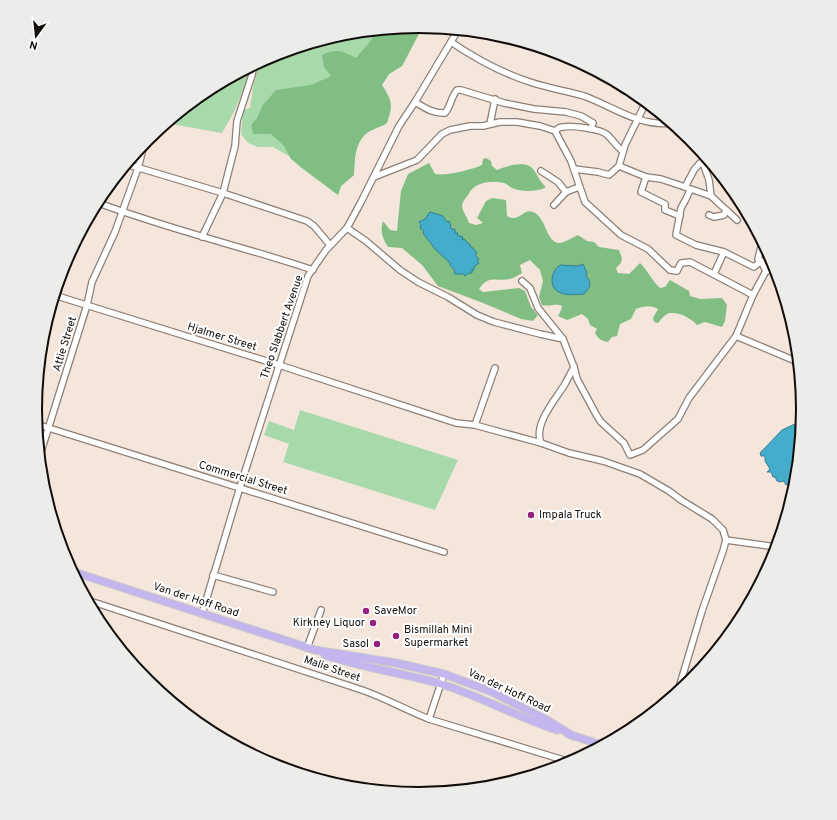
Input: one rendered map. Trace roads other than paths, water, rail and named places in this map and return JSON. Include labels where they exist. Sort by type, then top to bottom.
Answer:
[{"type":"main road","name":"Van der Hoff Road","points":[[78,573],[307,648],[402,664],[444,674],[490,692],[546,720],[573,736]]},
{"type":"main road","name":"Van der Hoff Road","points":[[315,650],[325,655],[358,665],[440,684],[466,693],[528,720],[595,743]]},
{"type":"street","name":"Theo Slabbert Avenue","points":[[202,614],[240,488],[308,276],[330,245],[347,228],[399,126],[455,35]]},
{"type":"street","points":[[451,42],[486,64],[531,83],[584,96],[637,119],[662,123]]},
{"type":"street","points":[[202,237],[223,193],[236,146],[237,121],[252,72]]},
{"type":"street","points":[[415,102],[425,108],[439,113],[445,113],[448,110],[453,94],[457,90],[496,99],[504,103],[534,109],[566,112],[581,116],[593,124],[591,129]]},
{"type":"street","points":[[490,124],[496,99]]},
{"type":"street","points":[[574,169],[598,172],[609,176],[619,166],[623,152],[637,119],[644,108]]},
{"type":"street","points":[[374,177],[417,160],[442,134],[449,130],[500,122],[523,123],[555,131],[566,126],[591,129],[605,133],[616,147],[623,152]]},
{"type":"street","points":[[555,131],[571,161],[585,202],[621,235],[648,249],[670,270],[677,271],[681,263],[690,262],[753,295]]},
{"type":"street","name":"Attie Street","points":[[43,445],[87,305],[92,282],[113,237],[142,154]]},
{"type":"street","points":[[703,162],[694,170],[687,188],[686,200],[681,208],[676,235],[696,246],[724,252],[754,267],[761,261]]},
{"type":"street","points":[[131,166],[223,193],[307,221],[314,226],[330,245]]},
{"type":"street","points":[[619,166],[646,177],[661,179],[711,196],[737,220]]},
{"type":"street","points":[[706,166],[711,196]]},
{"type":"street","points":[[541,171],[558,182],[566,192]]},
{"type":"street","points":[[646,177],[641,192],[665,204],[665,210],[680,216]]},
{"type":"street","points":[[554,205],[566,192],[579,187]]},
{"type":"street","points":[[103,205],[202,237],[248,249],[313,270]]},
{"type":"street","points":[[709,215],[714,217],[724,216],[726,210]]},
{"type":"street","points":[[347,228],[412,278],[448,297],[477,315],[494,322],[563,339]]},
{"type":"street","points":[[760,250],[758,258],[766,271]]},
{"type":"street","points":[[714,274],[724,252]]},
{"type":"street","points":[[522,282],[530,288],[538,308],[563,339],[577,379],[597,416],[601,422],[624,443],[630,455],[643,450],[678,419],[689,398],[736,336],[753,295],[768,269]]},
{"type":"street","name":"Hjalmer Street","points":[[59,297],[456,422],[475,425],[541,443],[569,453],[603,461],[640,474],[712,518],[722,530],[726,540]]},
{"type":"street","points":[[736,336],[792,359]]},
{"type":"street","points":[[541,443],[540,430],[544,416],[566,384],[574,367]]},
{"type":"street","points":[[475,425],[495,368]]},
{"type":"street","name":"Commercial Street","points":[[42,426],[444,552]]},
{"type":"street","points":[[681,680],[702,611],[726,540],[770,546]]},
{"type":"street","points":[[213,575],[273,592]]},
{"type":"street","name":"Malie Street","points":[[95,603],[379,696],[410,712],[429,719],[560,759]]},
{"type":"street","points":[[307,648],[321,610]]},
{"type":"street","points":[[429,719],[444,674]]},
{"type":"water","points":[[430,212],[443,216],[447,222],[449,221],[450,227],[455,229],[455,233],[458,233],[457,235],[463,237],[462,240],[464,239],[470,244],[477,253],[475,255],[479,259],[477,260],[479,263],[474,267],[472,273],[465,276],[463,274],[455,274],[455,271],[450,263],[435,249],[423,233],[424,231],[420,228],[421,225],[419,222],[425,219]]},
{"type":"water","points":[[583,264],[590,282],[589,288],[584,294],[575,295],[560,293],[553,287],[552,279],[554,272],[560,265],[578,266]]},
{"type":"water","points":[[795,424],[792,459],[788,484],[786,485],[784,481],[777,481],[771,472],[767,472],[770,469],[765,461],[765,456],[761,456],[760,453],[782,430]]},
{"type":"place","name":"Impala Truck","points":[[531,515]]},
{"type":"place","name":"SaveMor","points":[[366,611]]},
{"type":"place","name":"Kirkney Liquor","points":[[373,623]]},
{"type":"place","name":"Bismillah Mini Supermarket","points":[[396,636]]},
{"type":"place","name":"Sasol","points":[[377,644]]}]
